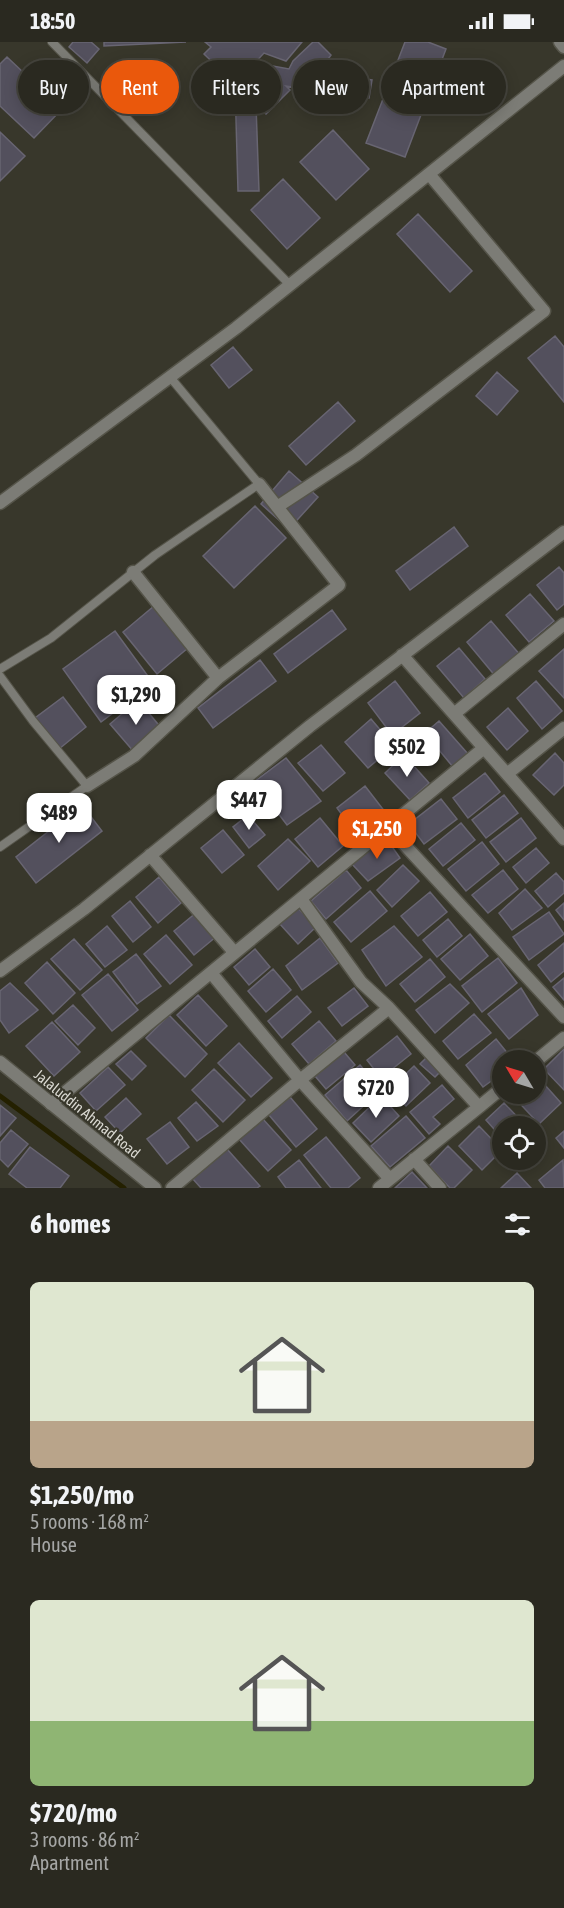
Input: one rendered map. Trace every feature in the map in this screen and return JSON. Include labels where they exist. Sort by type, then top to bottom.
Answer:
[{"type":"street","points":[[560,42],[564,47]]},
{"type":"street","points":[[0,503],[236,328],[564,66]]},
{"type":"street","points":[[277,507],[356,455],[544,311],[429,174]]},
{"type":"street","points":[[87,786],[134,756],[218,678],[339,585],[259,484]]},
{"type":"street","points":[[0,971],[84,909],[310,726],[564,532]]},
{"type":"street","points":[[133,572],[218,678]]},
{"type":"street","points":[[454,714],[564,624]]},
{"type":"street","points":[[402,655],[564,839]]},
{"type":"street","points":[[507,774],[564,728]]},
{"type":"street","points":[[51,1104],[212,974],[234,952],[484,748]]},
{"type":"street","points":[[388,827],[564,1017]]},
{"type":"street","points":[[150,855],[234,952]]},
{"type":"street","points":[[301,899],[361,981],[389,1008],[479,1107]]},
{"type":"street","points":[[212,974],[300,1080],[390,1179]]},
{"type":"street","points":[[172,1188],[389,1008]]},
{"type":"street","points":[[546,1053],[564,1038]]},
{"type":"street","name":"Jalaluddin Ahmad Road","points":[[0,1062],[155,1188]]},
{"type":"street","points":[[379,1188],[492,1096]]},
{"type":"street","points":[[414,1159],[440,1188]]},
{"type":"lane","points":[[52,42],[290,285]]},
{"type":"lane","points":[[0,669],[51,638],[155,555],[259,484],[170,377]]},
{"type":"lane","points":[[0,676],[33,721],[87,786],[0,847]]},
{"type":"building","points":[[73,42],[91,42],[99,49],[89,61],[84,60],[69,47]]},
{"type":"building","points":[[104,42],[186,42],[104,46]]},
{"type":"building","points":[[205,42],[302,42],[286,61],[264,53],[258,60],[210,60],[204,54],[211,47]]},
{"type":"building","points":[[313,42],[318,42],[331,55],[327,60],[294,60]]},
{"type":"building","points":[[405,42],[428,42],[446,49],[442,60],[398,60]]},
{"type":"building","points":[[7,57],[18,67],[18,114],[57,114],[34,138],[0,106],[0,64]]},
{"type":"building","points":[[293,61],[293,87],[286,86],[290,90],[281,99],[281,68],[289,69]]},
{"type":"building","points":[[369,80],[372,80],[369,98]]},
{"type":"building","points":[[381,104],[381,114],[421,114],[405,157],[366,143]]},
{"type":"building","points":[[236,114],[256,114],[259,191],[238,191]]},
{"type":"building","points":[[333,130],[369,169],[336,200],[300,162]]},
{"type":"building","points":[[0,132],[25,156],[0,181]]},
{"type":"building","points":[[283,179],[320,218],[287,249],[251,210]]},
{"type":"building","points":[[418,214],[472,271],[450,292],[397,234]]},
{"type":"building","points":[[555,336],[564,347],[564,402],[528,358]]},
{"type":"building","points":[[233,347],[252,370],[229,388],[211,365]]},
{"type":"building","points":[[497,372],[518,391],[497,415],[476,396]]},
{"type":"building","points":[[338,402],[355,421],[306,465],[289,446]]},
{"type":"building","points":[[289,471],[318,497],[289,529],[261,504]]},
{"type":"building","points":[[255,506],[286,538],[234,588],[203,556]]},
{"type":"building","points":[[454,527],[468,546],[410,590],[396,571]]},
{"type":"building","points":[[559,567],[564,573],[564,604],[557,610],[537,585]]},
{"type":"building","points":[[530,594],[554,621],[529,642],[506,615]]},
{"type":"building","points":[[154,606],[188,648],[157,674],[123,632]]},
{"type":"building","points":[[332,610],[346,629],[288,673],[274,654]]},
{"type":"building","points":[[491,621],[521,656],[496,677],[467,642]]},
{"type":"building","points":[[115,631],[153,683],[101,722],[63,669]]},
{"type":"building","points":[[459,648],[485,679],[464,698],[437,666]]},
{"type":"building","points":[[564,649],[564,698],[539,671]]},
{"type":"building","points":[[260,660],[276,681],[213,728],[198,708]]},
{"type":"building","points":[[395,681],[420,713],[392,735],[368,703]]},
{"type":"building","points":[[536,681],[562,711],[542,729],[517,698]]},
{"type":"building","points":[[63,697],[86,727],[59,749],[35,718]]},
{"type":"building","points":[[138,700],[162,729],[134,752],[110,724]]},
{"type":"building","points":[[508,708],[528,731],[507,750],[487,727]]},
{"type":"building","points":[[371,719],[394,746],[368,768],[345,742]]},
{"type":"building","points":[[439,721],[468,754],[453,767],[425,733]]},
{"type":"building","points":[[321,745],[345,773],[323,791],[298,763]]},
{"type":"building","points":[[555,753],[564,763],[564,785],[554,795],[533,775]]},
{"type":"building","points":[[404,755],[429,783],[410,800],[385,773]]},
{"type":"building","points":[[286,758],[321,801],[287,825],[254,782]]},
{"type":"building","points":[[485,773],[500,792],[468,818],[453,798]]},
{"type":"building","points":[[365,786],[389,817],[357,836],[337,808]]},
{"type":"building","points":[[504,795],[518,813],[486,838],[472,820]]},
{"type":"building","points":[[441,799],[457,819],[424,844],[409,824]]},
{"type":"building","points":[[82,805],[102,831],[36,883],[16,857]]},
{"type":"building","points":[[248,815],[265,835],[249,848],[233,827]]},
{"type":"building","points":[[320,818],[343,846],[318,867],[295,839]]},
{"type":"building","points":[[521,818],[536,838],[506,862],[490,842]]},
{"type":"building","points":[[461,823],[475,840],[443,866],[429,849]]},
{"type":"building","points":[[223,830],[244,855],[222,873],[201,848]]},
{"type":"building","points":[[386,838],[400,858],[368,881],[352,864]]},
{"type":"building","points":[[288,839],[310,861],[278,890],[258,866]]},
{"type":"building","points":[[482,842],[499,864],[466,891],[448,869]]},
{"type":"building","points":[[536,848],[549,863],[526,883],[513,867]]},
{"type":"building","points":[[403,865],[419,881],[392,907],[377,890]]},
{"type":"building","points":[[346,870],[361,888],[326,919],[311,901]]},
{"type":"building","points":[[503,870],[518,889],[488,913],[472,895]]},
{"type":"building","points":[[556,873],[564,882],[564,893],[548,907],[535,891]]},
{"type":"building","points":[[159,877],[181,903],[158,923],[136,897]]},
{"type":"building","points":[[525,889],[542,908],[512,930],[499,913]]},
{"type":"building","points":[[370,891],[387,911],[351,942],[334,922]]},
{"type":"building","points":[[430,892],[447,912],[418,936],[401,916]]},
{"type":"building","points":[[130,901],[151,927],[133,942],[112,916]]},
{"type":"building","points":[[564,903],[564,920],[556,910]]},
{"type":"building","points":[[297,907],[316,927],[298,944],[279,923]]},
{"type":"building","points":[[197,912],[217,936],[194,955],[174,931]]},
{"type":"building","points":[[549,912],[564,934],[529,960],[513,937]]},
{"type":"building","points":[[448,919],[462,936],[437,957],[423,940]]},
{"type":"building","points":[[107,926],[127,950],[105,967],[86,944]]},
{"type":"building","points":[[394,926],[422,957],[386,986],[362,950]]},
{"type":"building","points":[[470,934],[488,956],[460,980],[441,959]]},
{"type":"building","points":[[166,935],[192,965],[170,984],[144,954]]},
{"type":"building","points":[[320,938],[338,963],[302,990],[286,966]]},
{"type":"building","points":[[74,939],[102,970],[80,990],[51,959]]},
{"type":"building","points":[[564,943],[564,971],[551,982],[538,965]]},
{"type":"building","points":[[255,949],[270,967],[249,985],[234,967]]},
{"type":"building","points":[[136,954],[161,986],[137,1004],[113,972]]},
{"type":"building","points":[[498,958],[517,983],[482,1012],[462,986]]},
{"type":"building","points":[[430,959],[445,977],[415,1002],[400,984]]},
{"type":"building","points":[[47,962],[75,993],[53,1014],[25,983]]},
{"type":"building","points":[[273,969],[291,990],[266,1012],[248,991]]},
{"type":"building","points":[[108,974],[138,1010],[112,1031],[82,995]]},
{"type":"building","points":[[564,978],[564,1000],[553,987]]},
{"type":"building","points":[[10,983],[38,1010],[9,1033],[0,1020],[0,991]]},
{"type":"building","points":[[450,984],[469,1003],[435,1033],[416,1010]]},
{"type":"building","points":[[354,988],[368,1006],[342,1026],[328,1008]]},
{"type":"building","points":[[521,988],[538,1015],[509,1039],[488,1014]]},
{"type":"building","points":[[198,995],[227,1026],[206,1046],[177,1015]]},
{"type":"building","points":[[297,996],[311,1012],[282,1038],[268,1021]]},
{"type":"building","points":[[73,1005],[95,1028],[78,1045],[55,1021]]},
{"type":"building","points":[[474,1014],[491,1033],[458,1059],[443,1041]]},
{"type":"building","points":[[169,1015],[207,1054],[185,1077],[146,1038]]},
{"type":"building","points":[[319,1021],[336,1041],[309,1064],[292,1044]]},
{"type":"building","points":[[52,1022],[80,1052],[54,1076],[26,1046]]},
{"type":"building","points":[[397,1036],[411,1054],[381,1078],[367,1060]]},
{"type":"building","points":[[496,1039],[505,1050],[492,1050],[492,1080],[483,1087],[466,1065]]},
{"type":"building","points":[[239,1043],[272,1078],[251,1097],[218,1063]]},
{"type":"building","points":[[564,1049],[564,1090],[546,1071],[546,1067]]},
{"type":"building","points":[[131,1051],[146,1066],[132,1080],[116,1064]]},
{"type":"building","points":[[344,1052],[355,1065],[326,1089],[315,1076]]},
{"type":"building","points":[[429,1055],[444,1068],[435,1077],[420,1064]]},
{"type":"building","points":[[360,1065],[381,1090],[347,1121],[325,1095]]},
{"type":"building","points":[[414,1066],[430,1083],[406,1106],[390,1089]]},
{"type":"building","points":[[108,1067],[125,1085],[96,1111],[80,1093]]},
{"type":"building","points":[[214,1069],[245,1100],[223,1122],[192,1090]]},
{"type":"building","points":[[442,1085],[454,1099],[433,1117],[440,1124],[429,1134],[410,1112]]},
{"type":"building","points":[[546,1086],[561,1103],[546,1117],[532,1116],[520,1104],[546,1104]]},
{"type":"building","points":[[381,1096],[399,1116],[371,1142],[353,1123]]},
{"type":"building","points":[[290,1097],[317,1129],[296,1147],[269,1115]]},
{"type":"building","points":[[126,1098],[141,1114],[120,1133],[105,1117]]},
{"type":"building","points":[[196,1102],[218,1126],[197,1141],[178,1118]]},
{"type":"building","points":[[503,1104],[516,1116],[492,1116],[492,1127],[486,1120]]},
{"type":"building","points":[[0,1105],[16,1118],[0,1136]]},
{"type":"building","points":[[406,1116],[425,1138],[390,1167],[371,1146]]},
{"type":"building","points":[[262,1118],[291,1150],[268,1171],[239,1139]]},
{"type":"building","points":[[170,1122],[189,1147],[167,1164],[147,1139]]},
{"type":"building","points":[[479,1126],[492,1140],[492,1160],[482,1170],[459,1146]]},
{"type":"building","points":[[11,1130],[28,1144],[8,1167],[0,1159],[0,1143]]},
{"type":"building","points":[[564,1131],[564,1148],[556,1138]]},
{"type":"building","points":[[326,1137],[360,1178],[348,1188],[331,1188],[304,1155]]},
{"type":"building","points":[[448,1146],[472,1170],[454,1188],[450,1188],[429,1166]]},
{"type":"building","points":[[30,1147],[69,1176],[60,1188],[27,1188],[9,1174]]},
{"type":"building","points":[[227,1149],[260,1186],[257,1188],[201,1188],[193,1179]]},
{"type":"building","points":[[299,1160],[321,1188],[286,1188],[278,1177]]},
{"type":"building","points":[[563,1160],[564,1188],[545,1188],[539,1180]]},
{"type":"building","points":[[412,1172],[427,1188],[395,1188]]},
{"type":"building","points":[[517,1173],[531,1188],[501,1188]]},
{"type":"waterway","points":[[0,1096],[124,1188]]}]
